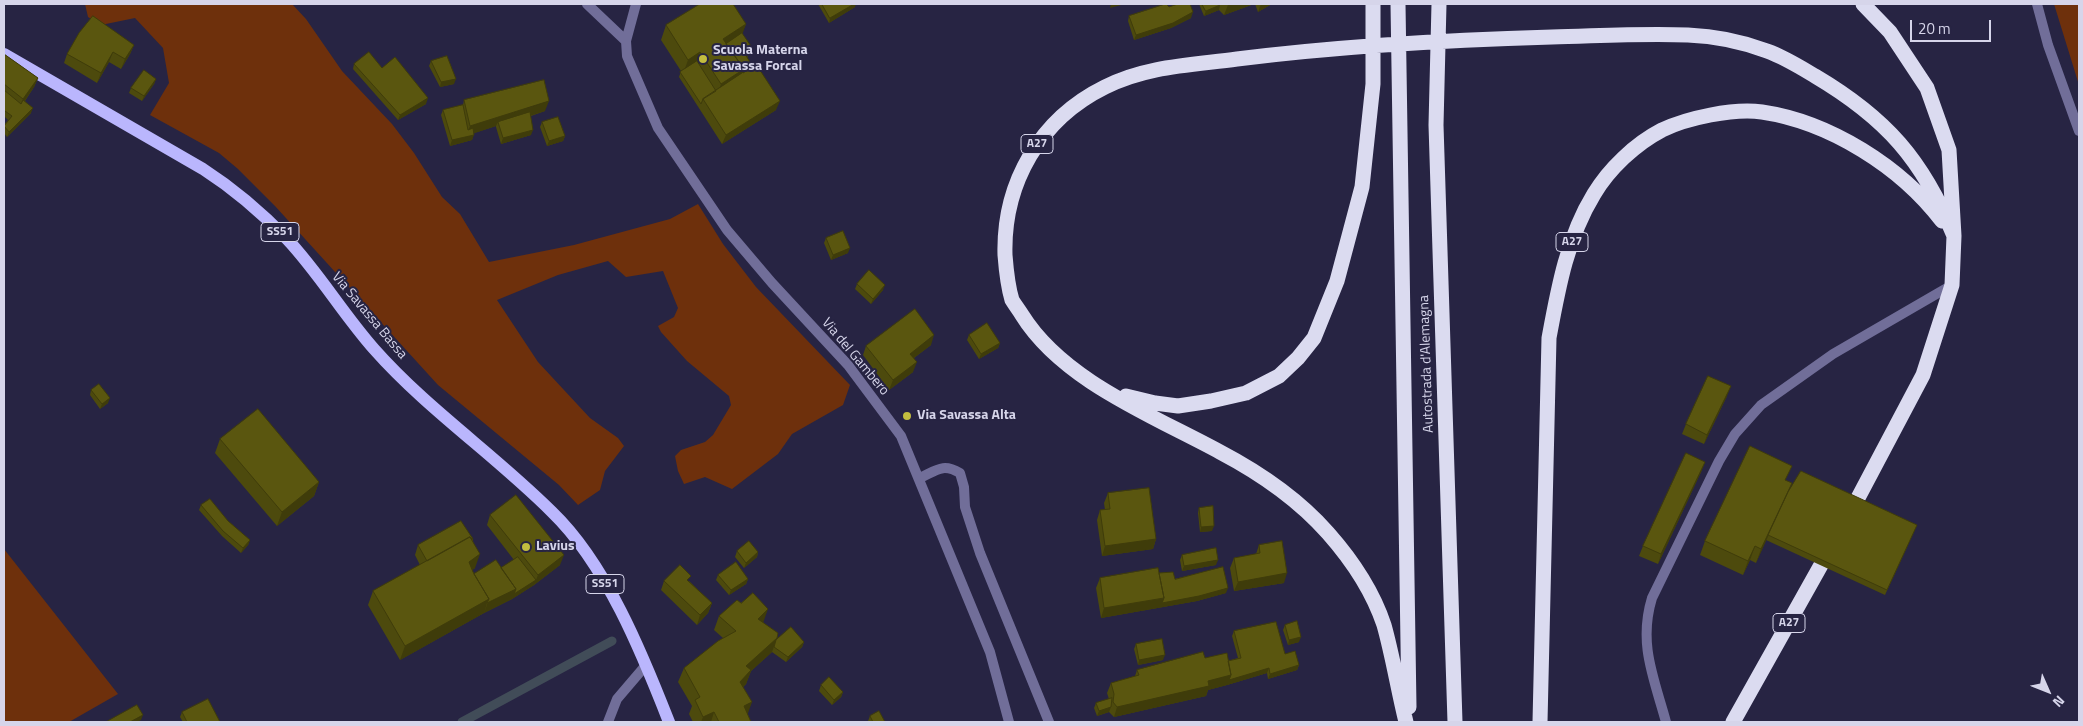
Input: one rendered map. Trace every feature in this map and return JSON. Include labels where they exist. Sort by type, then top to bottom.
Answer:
[{"type":"highway","name":"A27","points":[[1104,388],[1155,404],[1178,406],[1211,402],[1246,393],[1279,376],[1298,358],[1314,338],[1337,281],[1362,187],[1373,84],[1373,4]]},
{"type":"highway","name":"Autostrada d'Alemagna","points":[[1398,4],[1408,722]]},
{"type":"highway","name":"Autostrada d'Alemagna","points":[[1439,4],[1436,125],[1455,722]]},
{"type":"highway","name":"A27","points":[[1733,722],[1842,528],[1923,375],[1952,285],[1954,236],[1949,150],[1927,88],[1890,32],[1863,4]]},
{"type":"highway","name":"A27","points":[[1408,722],[1383,623],[1368,590],[1328,533],[1303,508],[1275,485],[1221,452],[1172,428],[1059,359],[1031,329],[1012,300],[1005,259],[1006,217],[1018,177],[1039,141],[1068,110],[1103,87],[1144,71],[1303,51],[1510,38],[1692,35],[1743,44],[1769,51],[1857,102],[1896,138],[1929,183],[1943,209],[1954,236]]},
{"type":"highway","name":"A27","points":[[1540,722],[1549,338],[1559,286],[1574,234],[1594,194],[1626,155],[1662,130],[1725,112],[1761,112],[1815,127],[1868,154],[1893,171],[1915,190],[1954,236]]},
{"type":"main road","name":"Via Savassa Bassa","points":[[4,54],[180,155],[230,187],[252,205],[288,240],[374,349],[433,408],[553,512],[578,540],[610,592],[646,665],[669,722]]},
{"type":"street","points":[[587,4],[626,41],[636,4]]},
{"type":"street","points":[[2037,4],[2048,45],[2079,131]]},
{"type":"street","name":"Via del Gambero","points":[[626,41],[627,56],[658,128],[727,230],[772,283],[848,366],[902,436],[990,652],[1009,722]]},
{"type":"street","points":[[1666,722],[1647,653],[1645,638],[1648,611],[1652,598],[1719,461],[1735,434],[1761,406],[1834,354],[1952,285]]},
{"type":"street","points":[[920,478],[940,468],[949,467],[960,473],[964,487],[965,506],[980,553],[1049,722]]},
{"type":"street","points":[[608,722],[616,698],[646,665]]},
{"type":"shaded area","points":[[85,4],[292,4],[306,19],[342,71],[392,124],[414,153],[442,197],[460,214],[489,262],[574,245],[670,219],[698,204],[723,244],[756,287],[850,385],[843,405],[792,434],[778,454],[732,489],[705,477],[684,484],[678,471],[675,456],[681,450],[705,442],[713,435],[731,405],[729,396],[687,361],[661,332],[658,326],[674,317],[678,308],[663,271],[626,277],[608,261],[558,275],[497,300],[538,362],[590,418],[618,438],[624,446],[605,471],[600,490],[578,505],[559,485],[438,385],[275,206],[238,169],[219,153],[150,115],[169,83],[163,48],[135,18],[101,25],[88,17]]},
{"type":"shaded area","points":[[2054,4],[2079,4],[2079,85]]},
{"type":"shaded area","points":[[4,549],[118,694],[69,722],[4,722]]},
{"type":"building","points":[[700,4],[733,4],[746,24],[723,39],[744,69],[721,84],[700,52],[688,60],[666,25]]},
{"type":"building","points":[[822,4],[854,4],[830,18]]},
{"type":"building","points":[[1166,4],[1169,7],[1178,4],[1190,4],[1193,12],[1173,23],[1136,35],[1129,16]]},
{"type":"building","points":[[1202,4],[1220,4],[1220,5],[1206,11]]},
{"type":"building","points":[[93,16],[134,45],[125,59],[113,52],[101,73],[67,54],[79,33]]},
{"type":"building","points":[[742,33],[753,49],[745,54],[753,67],[743,73],[744,69],[726,44]]},
{"type":"building","points":[[369,52],[382,68],[395,57],[428,98],[400,115],[354,64]]},
{"type":"building","points":[[4,54],[38,78],[23,99],[4,84]]},
{"type":"building","points":[[447,56],[456,79],[441,82],[431,61]]},
{"type":"building","points":[[697,61],[716,91],[703,99],[701,104],[680,72]]},
{"type":"building","points":[[756,64],[780,101],[726,135],[703,99]]},
{"type":"building","points":[[144,70],[156,79],[144,96],[131,88]]},
{"type":"building","points":[[544,80],[549,101],[470,126],[464,100]]},
{"type":"building","points":[[4,90],[21,104],[23,100],[33,108],[9,132],[4,126],[12,116],[5,111],[4,113]]},
{"type":"building","points":[[463,105],[468,130],[473,128],[474,135],[452,140],[443,110]]},
{"type":"building","points":[[530,112],[533,130],[503,138],[498,122]]},
{"type":"building","points":[[558,117],[565,136],[549,141],[542,122]]},
{"type":"building","points":[[843,231],[850,248],[833,255],[826,238]]},
{"type":"building","points":[[869,270],[885,285],[873,299],[857,284]]},
{"type":"building","points":[[915,309],[934,335],[910,354],[917,362],[893,380],[866,346]]},
{"type":"building","points":[[987,323],[1000,343],[981,354],[969,335]]},
{"type":"building","points":[[1708,376],[1731,386],[1707,435],[1686,424]]},
{"type":"building","points":[[99,384],[110,398],[102,404],[91,390]]},
{"type":"building","points":[[258,409],[319,482],[282,512],[220,439]]},
{"type":"building","points":[[1750,446],[1792,466],[1785,480],[1792,483],[1761,549],[1755,546],[1748,561],[1705,541]]},
{"type":"building","points":[[1686,453],[1705,462],[1661,554],[1643,546]]},
{"type":"building","points":[[1801,471],[1917,525],[1887,590],[1768,535],[1788,492]]},
{"type":"building","points":[[1149,488],[1156,539],[1105,546],[1100,510],[1110,509],[1108,493]]},
{"type":"building","points":[[516,495],[564,555],[538,575],[490,515]]},
{"type":"building","points":[[210,499],[228,521],[250,540],[243,548],[223,531],[201,505]]},
{"type":"building","points":[[1213,506],[1214,526],[1201,527],[1199,508]]},
{"type":"building","points":[[461,521],[473,539],[470,537],[427,561],[418,545]]},
{"type":"building","points":[[470,537],[480,554],[469,562],[489,599],[405,646],[373,591]]},
{"type":"building","points":[[749,541],[758,552],[746,563],[737,551]]},
{"type":"building","points":[[1282,541],[1287,573],[1238,582],[1234,558],[1260,553],[1259,545]]},
{"type":"building","points":[[1216,548],[1218,560],[1184,566],[1182,555]]},
{"type":"building","points":[[518,557],[536,580],[514,594],[516,589],[501,568]]},
{"type":"building","points":[[496,560],[516,589],[487,603],[489,599],[474,574]]},
{"type":"building","points":[[736,562],[748,579],[731,590],[718,575]]},
{"type":"building","points":[[680,565],[691,576],[687,580],[712,603],[700,615],[664,581]]},
{"type":"building","points":[[1223,567],[1228,588],[1162,603],[1164,598],[1159,573],[1173,572],[1175,579]]},
{"type":"building","points":[[1158,568],[1164,598],[1104,608],[1100,578]]},
{"type":"building","points":[[753,593],[768,609],[758,619],[778,633],[777,638],[746,666],[751,670],[740,682],[752,702],[744,706],[751,722],[719,722],[714,712],[703,717],[695,700],[700,697],[684,668],[718,641],[736,631],[719,616],[737,600],[741,603]]},
{"type":"building","points":[[1297,621],[1301,637],[1289,640],[1285,625]]},
{"type":"building","points":[[1276,622],[1285,654],[1295,651],[1299,665],[1270,674],[1269,668],[1229,680],[1231,675],[1228,661],[1241,658],[1234,631]]},
{"type":"building","points":[[791,627],[804,642],[788,657],[774,647],[776,640]]},
{"type":"building","points":[[1162,639],[1165,655],[1139,660],[1136,644]]},
{"type":"building","points":[[1203,652],[1205,658],[1227,653],[1231,675],[1208,681],[1209,686],[1117,707],[1113,702],[1114,694],[1111,683],[1139,675],[1137,670]]},
{"type":"building","points":[[829,677],[843,692],[834,700],[821,685]]},
{"type":"building","points":[[1112,698],[1111,707],[1099,711],[1096,703]]},
{"type":"building","points":[[208,699],[220,722],[187,722],[182,712]]},
{"type":"building","points":[[137,705],[143,715],[130,722],[106,722]]},
{"type":"building","points":[[879,711],[885,722],[873,722],[870,716]]},
{"type":"waterway","points":[[462,722],[612,641]]},
{"type":"place","name":"Scuola Materna Savassa Forcal","points":[[703,59]]},
{"type":"place","name":"Via Savassa Alta","points":[[907,416]]},
{"type":"place","name":"Lavius","points":[[526,547]]}]
